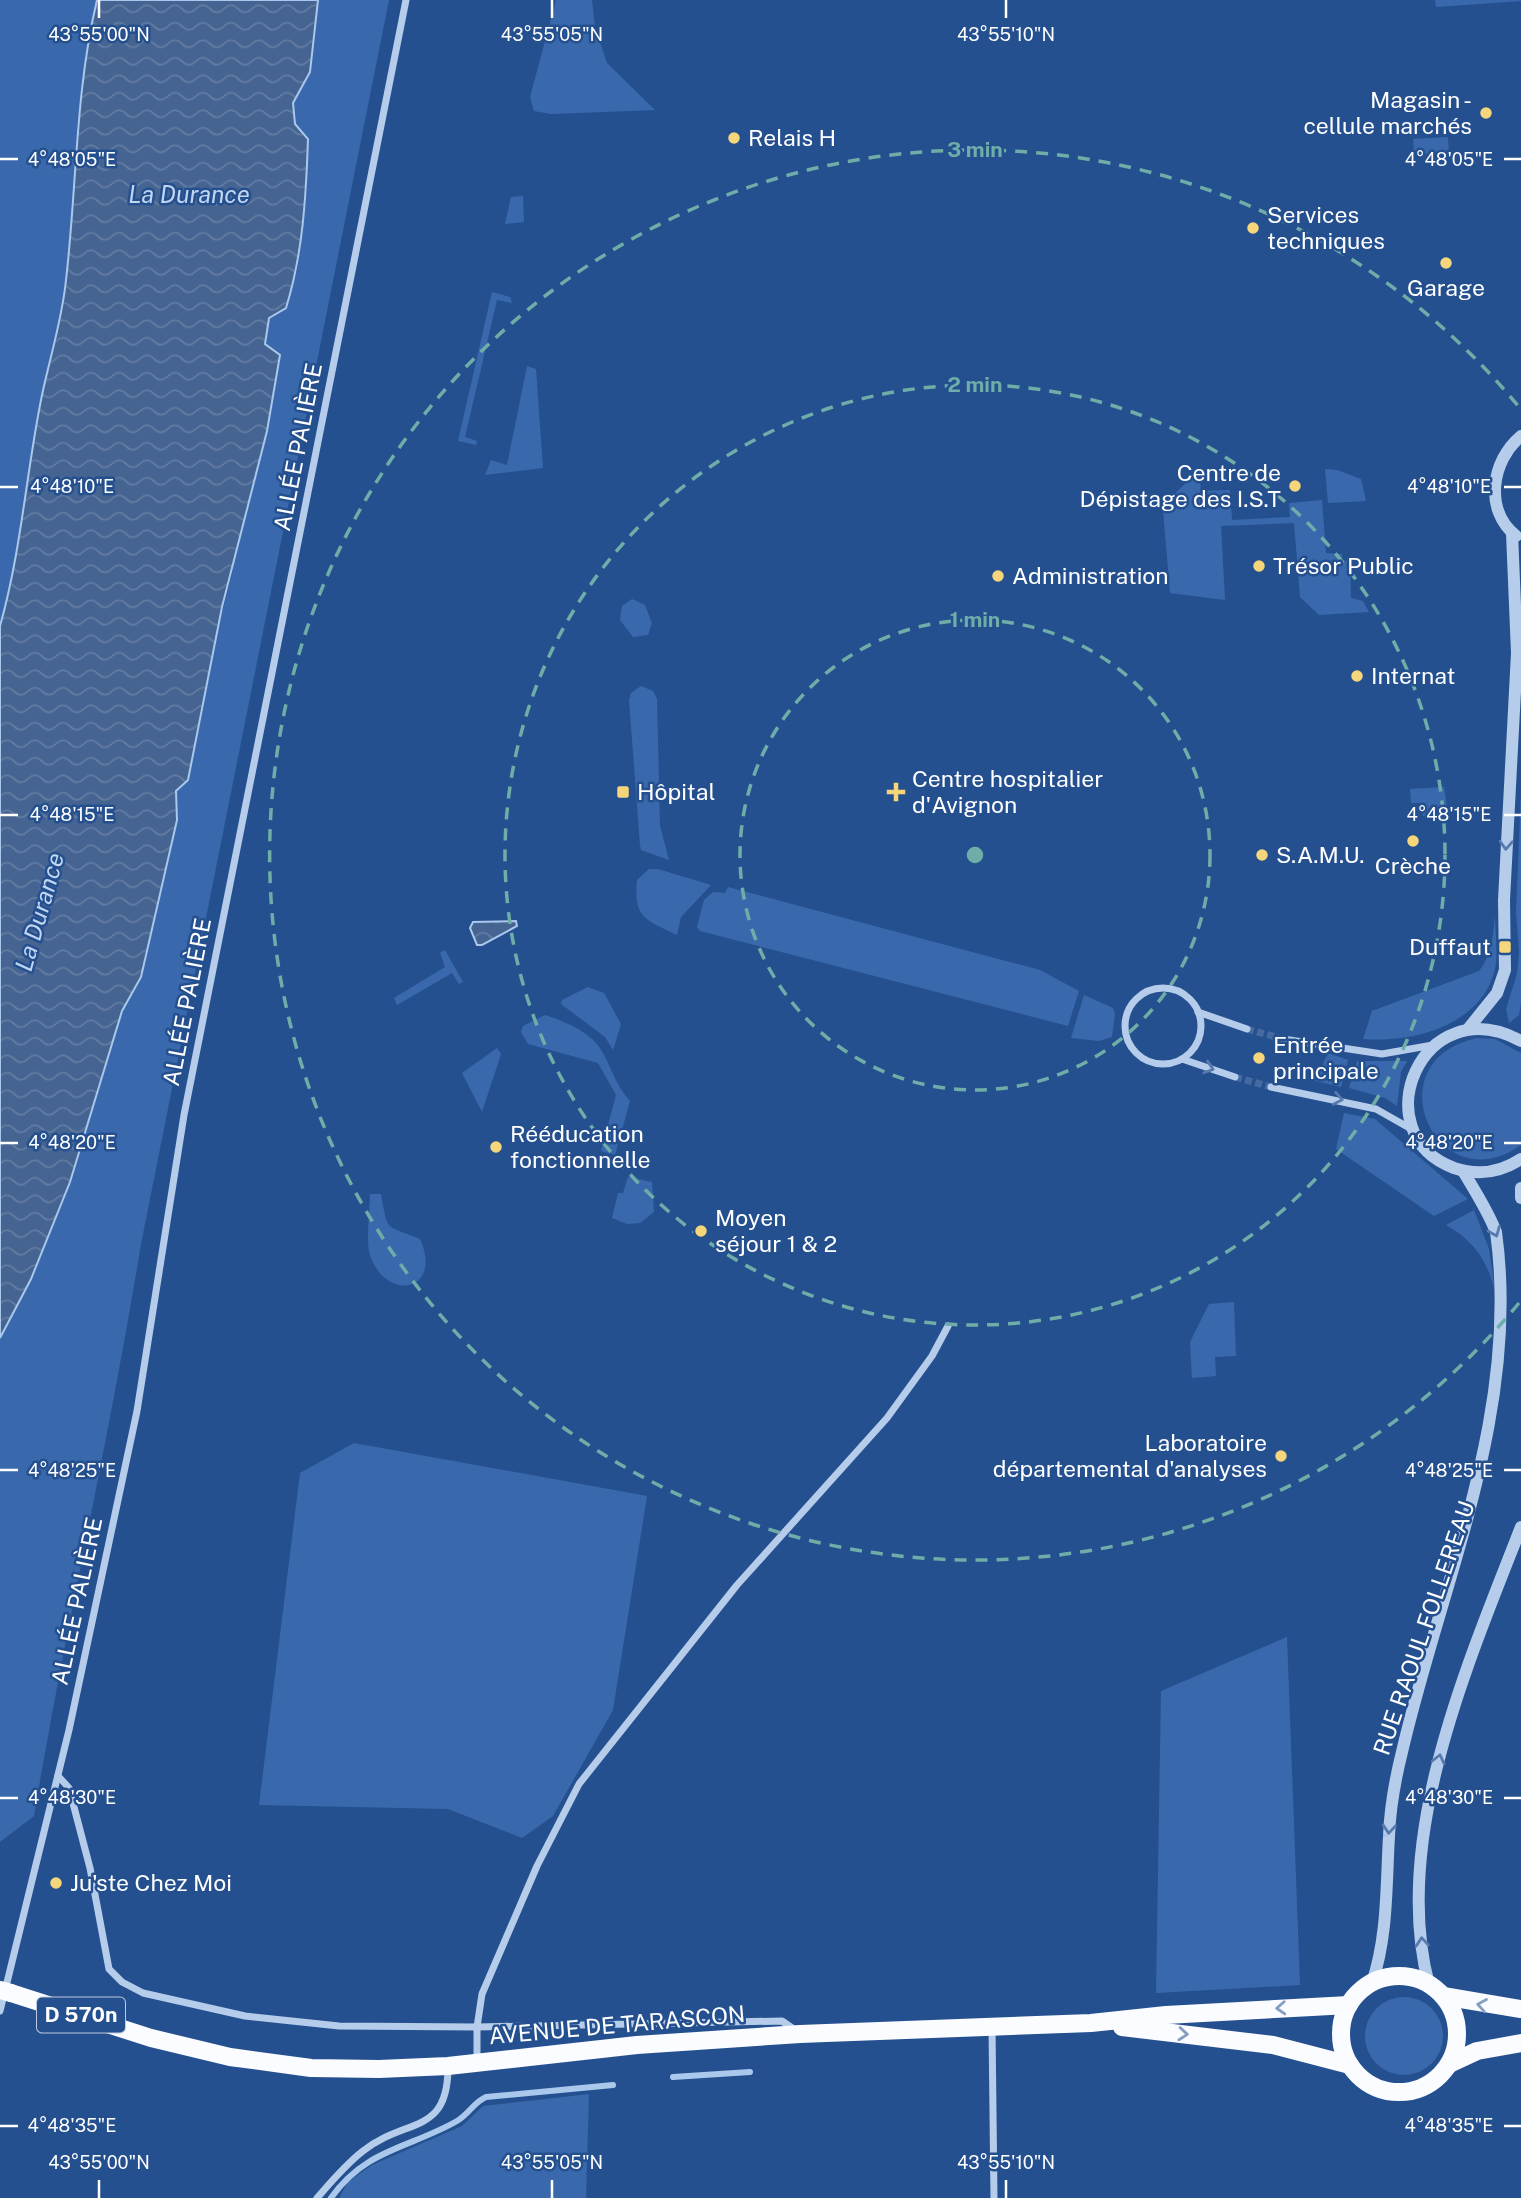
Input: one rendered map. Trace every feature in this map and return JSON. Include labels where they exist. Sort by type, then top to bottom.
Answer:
[{"type":"main road","points":[[1521,2010],[1436,1990],[1401,1976],[1372,1983],[1349,2005],[1342,2025],[1343,2046],[1350,2065],[1361,2078],[1392,2092],[1409,2092],[1425,2087],[1449,2064],[1477,2051],[1521,2043]]},
{"type":"main road","points":[[1436,1990],[1453,2011],[1457,2029],[1456,2047],[1449,2064]]},
{"type":"main road","name":"AVENUE DE TARASCON","points":[[5,1992],[151,2038],[230,2057],[311,2068],[379,2069],[448,2066],[637,2045],[800,2034],[1091,2023],[1166,2015],[1349,2005]]},
{"type":"main road","name":"AVENUE DE TARASCON","points":[[1091,2023],[1273,2045],[1350,2065]]},
{"type":"street","name":"ALLÉE PALIÈRE","points":[[0,2011],[58,1776],[137,1411],[184,1115],[406,0]]},
{"type":"street","points":[[1468,1029],[1497,993],[1505,970],[1504,901],[1517,641],[1516,536],[1497,506],[1496,474],[1502,459],[1521,436]]},
{"type":"street","points":[[1198,1012],[1199,1039],[1182,1059],[1161,1065],[1138,1055],[1129,1043],[1126,1019],[1140,996],[1154,989],[1170,989],[1182,993],[1198,1012],[1247,1029]]},
{"type":"street","points":[[1283,1038],[1382,1054],[1434,1045],[1468,1029],[1487,1028],[1506,1033],[1521,1041]]},
{"type":"street","points":[[1415,1132],[1408,1094],[1416,1067],[1434,1045]]},
{"type":"street","points":[[1182,1059],[1235,1077]]},
{"type":"street","points":[[1271,1087],[1376,1109],[1415,1132],[1435,1157],[1463,1171],[1495,1172],[1521,1160]]},
{"type":"street","points":[[1463,1171],[1496,1231],[1514,1311]]},
{"type":"street","points":[[1521,1188],[1521,1198]]},
{"type":"street","points":[[477,2063],[477,2027],[482,1994],[537,1866],[579,1784],[737,1585],[887,1418],[932,1356],[948,1326]]},
{"type":"street","points":[[1436,1990],[1424,1965],[1420,1900],[1428,1811],[1447,1722],[1521,1527]]},
{"type":"street","name":"RUE RAOUL FOLLEREAU","points":[[1372,1983],[1384,1936],[1389,1834],[1402,1751],[1414,1708],[1477,1535]]},
{"type":"street","points":[[58,1776],[69,1788],[109,1969],[122,1982],[143,1993],[245,2016],[297,2023],[477,2027],[782,2021],[800,2034]]},
{"type":"street","points":[[992,2026],[993,2198]]},
{"type":"street","points":[[317,2198],[363,2150],[389,2135],[431,2118],[446,2100],[448,2066]]},
{"type":"shaded area","points":[[0,0],[97,0],[80,104],[64,295],[41,400],[13,570],[0,626]]},
{"type":"shaded area","points":[[318,0],[389,0],[141,1244],[34,1816],[0,1842],[0,1338],[31,1279],[70,1182],[122,1011],[141,977],[177,820],[175,791],[232,574],[269,318],[297,271],[306,201],[308,139],[295,124],[293,103],[310,72]]},
{"type":"shaded area","points":[[556,0],[592,0],[595,27],[607,63],[655,110],[551,114],[534,111],[530,97]]},
{"type":"shaded area","points":[[1435,0],[1521,0],[1521,1],[1436,7]]},
{"type":"shaded area","points":[[1448,137],[1449,153],[1414,155],[1413,139]]},
{"type":"shaded area","points":[[523,196],[524,222],[505,224],[511,197]]},
{"type":"shaded area","points":[[492,292],[510,297],[512,303],[497,300],[465,437],[477,441],[476,445],[458,441]]},
{"type":"shaded area","points":[[527,366],[536,369],[543,468],[485,475],[491,460],[507,465]]},
{"type":"shaded area","points":[[1325,469],[1337,470],[1361,479],[1366,501],[1328,503]]},
{"type":"shaded area","points":[[1190,478],[1200,478],[1201,491],[1230,490],[1232,520],[1290,517],[1289,503],[1322,500],[1326,553],[1342,554],[1342,561],[1350,560],[1351,598],[1363,601],[1369,612],[1319,615],[1300,597],[1294,523],[1221,526],[1225,600],[1170,593],[1163,510]]},
{"type":"shaded area","points":[[632,599],[645,605],[652,623],[648,635],[633,637],[620,620],[622,606]]},
{"type":"shaded area","points":[[641,686],[653,691],[657,699],[660,826],[669,860],[641,850],[640,845],[629,700],[631,693]]},
{"type":"shaded area","points":[[1444,787],[1448,814],[1423,816],[1420,803],[1411,803],[1410,789]]},
{"type":"shaded area","points":[[1521,792],[1521,1003],[1519,1015],[1509,1023],[1506,1009],[1517,974],[1519,952],[1516,912]]},
{"type":"shaded area","points":[[649,869],[658,869],[711,885],[681,917],[677,935],[650,921],[637,903],[637,880]]},
{"type":"shaded area","points":[[728,887],[1040,970],[1079,991],[1068,1026],[700,931],[697,927],[704,900],[713,892],[725,893]]},
{"type":"shaded area","points":[[1495,915],[1494,972],[1483,996],[1470,1010],[1455,1021],[1419,1035],[1381,1040],[1363,1039],[1372,1011],[1479,971],[1489,952]]},
{"type":"shaded area","points":[[445,950],[463,982],[459,984],[452,973],[397,1005],[394,998],[445,967],[440,953]]},
{"type":"shaded area","points":[[588,987],[604,993],[621,1024],[613,1050],[605,1037],[561,1004],[562,1000]]},
{"type":"shaded area","points":[[1084,995],[1113,1008],[1115,1014],[1112,1037],[1099,1041],[1071,1038]]},
{"type":"shaded area","points":[[545,1015],[570,1025],[592,1039],[630,1101],[615,1155],[601,1151],[616,1095],[598,1063],[528,1044],[521,1032],[523,1026]]},
{"type":"shaded area","points":[[1477,1038],[1495,1039],[1521,1053],[1521,1145],[1491,1159],[1464,1157],[1442,1144],[1428,1123],[1422,1098],[1427,1073],[1445,1052]]},
{"type":"shaded area","points":[[497,1048],[501,1054],[482,1112],[462,1073]]},
{"type":"shaded area","points":[[1328,1053],[1348,1060],[1341,1087],[1315,1081]]},
{"type":"shaded area","points":[[1357,1061],[1407,1061],[1401,1072],[1397,1106],[1385,1098],[1349,1088]]},
{"type":"shaded area","points":[[1344,1113],[1375,1119],[1468,1199],[1434,1216],[1336,1149]]},
{"type":"shaded area","points":[[628,1177],[652,1182],[654,1212],[640,1223],[627,1224],[612,1218],[618,1193],[623,1193]]},
{"type":"shaded area","points":[[370,1194],[381,1194],[385,1216],[390,1226],[420,1239],[425,1256],[425,1270],[419,1279],[411,1284],[400,1285],[389,1281],[379,1272],[371,1258],[368,1236]]},
{"type":"shaded area","points":[[1474,1210],[1489,1249],[1496,1295],[1479,1254],[1465,1238],[1446,1225]]},
{"type":"shaded area","points":[[1234,1302],[1236,1356],[1215,1357],[1216,1376],[1192,1378],[1190,1342],[1209,1304]]},
{"type":"shaded area","points":[[354,1443],[647,1496],[613,1710],[553,1816],[522,1838],[448,1809],[259,1805],[300,1473]]},
{"type":"shaded area","points":[[1287,1637],[1300,1985],[1156,1993],[1161,1691]]},
{"type":"shaded area","points":[[1396,1997],[1412,1997],[1426,2003],[1437,2014],[1443,2028],[1443,2044],[1437,2058],[1426,2069],[1412,2075],[1396,2075],[1382,2069],[1371,2058],[1365,2044],[1365,2028],[1371,2014],[1382,2003]]},
{"type":"shaded area","points":[[589,2094],[586,2198],[339,2198],[348,2182],[372,2165],[462,2126],[483,2106]]},
{"type":"water","name":"La Durance","points":[[97,0],[318,0],[310,72],[293,103],[295,124],[308,139],[305,203],[300,246],[286,308],[269,318],[265,344],[280,355],[267,431],[222,607],[188,780],[176,791],[177,820],[141,977],[122,1011],[70,1182],[31,1279],[0,1338],[0,626],[13,570],[41,400],[64,295],[80,104]]},
{"type":"water","points":[[516,921],[517,926],[482,945],[477,945],[470,928],[473,922]]},
{"type":"waterway","points":[[673,2077],[750,2072]]},
{"type":"waterway","points":[[331,2198],[344,2182],[373,2159],[457,2121],[486,2097],[613,2085]]},
{"type":"tunnel","points":[[1247,1029],[1283,1039]]},
{"type":"tunnel","points":[[1235,1077],[1271,1087]]},
{"type":"place","name":"Magasin - cellule marchés","points":[[1486,113]]},
{"type":"place","name":"Relais H","points":[[734,138]]},
{"type":"place","name":"Services techniques","points":[[1253,228]]},
{"type":"place","name":"Garage","points":[[1446,263]]},
{"type":"place","name":"Centre de Dépistage des I.S.T","points":[[1295,486]]},
{"type":"place","name":"Trésor Public","points":[[1259,566]]},
{"type":"place","name":"Administration","points":[[998,576]]},
{"type":"place","name":"Internat","points":[[1357,676]]},
{"type":"place","name":"Hôpital","points":[[623,792]]},
{"type":"place","name":"Centre hospitalier d'Avignon","points":[[896,792]]},
{"type":"place","name":"Crèche","points":[[1413,841]]},
{"type":"place","name":"S.A.M.U.","points":[[1262,855]]},
{"type":"place","name":"Duffaut","points":[[1505,947]]},
{"type":"place","name":"Entrée principale","points":[[1259,1058]]},
{"type":"place","name":"Rééducation fonctionnelle","points":[[496,1147]]},
{"type":"place","name":"Moyen séjour 1 & 2","points":[[701,1231]]},
{"type":"place","name":"Laboratoire départemental d'analyses","points":[[1281,1456]]},
{"type":"place","name":"Ju'ste Chez Moi","points":[[56,1883]]}]
